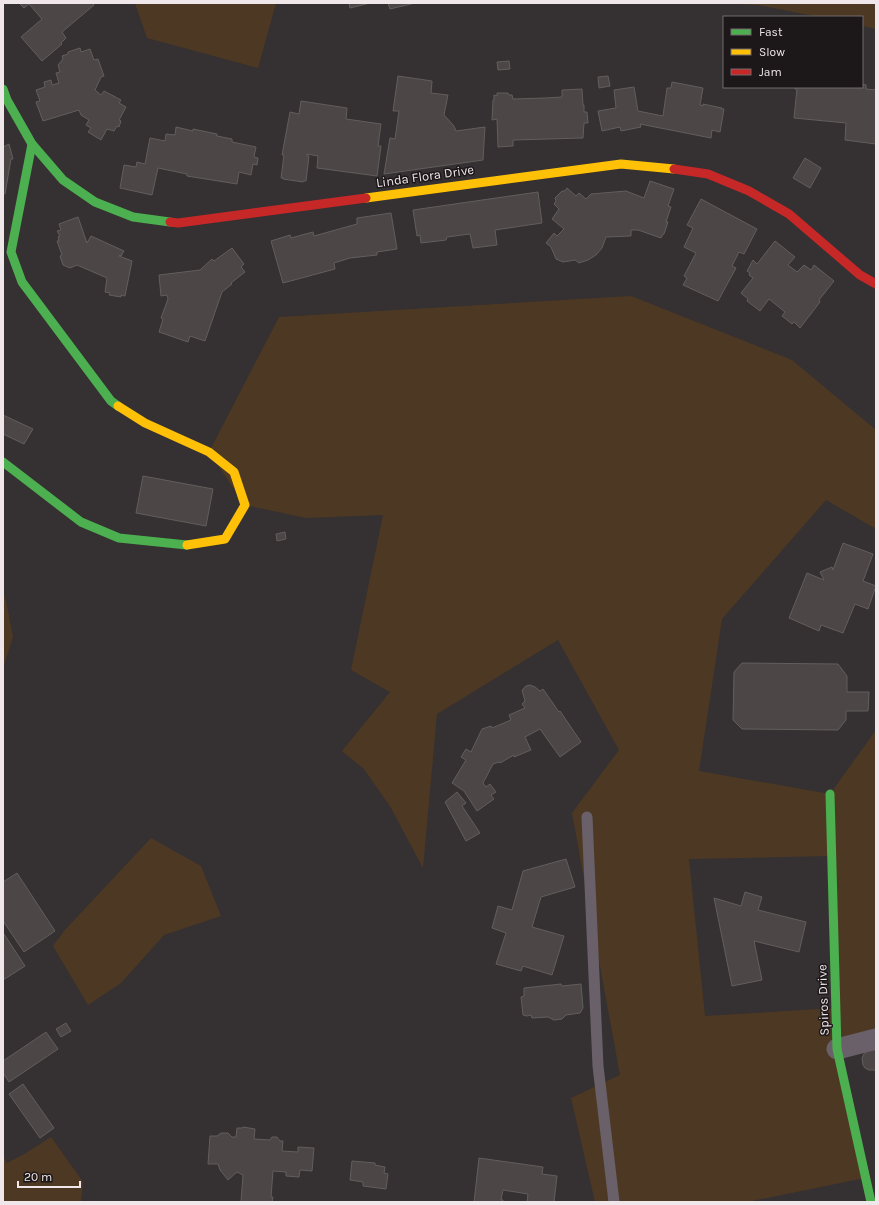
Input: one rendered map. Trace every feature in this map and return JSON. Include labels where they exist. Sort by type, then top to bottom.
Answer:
[{"type":"street","name":"Linda Flora Drive","points":[[3,89],[7,100],[32,144],[63,180],[95,202],[133,217],[178,223],[621,164],[669,168],[708,174],[749,190],[789,214],[860,274],[876,284]]},
{"type":"street","points":[[3,462],[81,522],[119,538],[186,545],[226,539],[245,505],[234,472],[210,452],[145,423],[111,401],[22,282],[10,252],[32,144]]},
{"type":"street","name":"Spiros Drive","points":[[830,794],[837,1048],[871,1202]]},
{"type":"street","points":[[837,1048],[876,1039]]},
{"type":"lane","points":[[588,816],[598,1066],[614,1202]]},
{"type":"shaded area","points":[[135,3],[276,3],[258,68],[147,38]]},
{"type":"shaded area","points":[[718,3],[876,3],[876,29],[863,26],[863,16],[814,16],[758,5]]},
{"type":"shaded area","points":[[631,296],[792,360],[876,430],[876,529],[826,500],[722,619],[699,771],[830,794],[876,730],[876,1039],[837,1048],[865,1178],[747,1202],[595,1202],[571,1098],[620,1075],[572,813],[619,750],[558,640],[437,714],[423,868],[391,808],[364,769],[342,751],[390,692],[351,670],[383,515],[306,518],[245,505],[209,452],[279,317]],"holes":[[[831,856],[836,1008],[705,1016],[689,859]]]},
{"type":"shaded area","points":[[3,592],[13,637],[3,668]]},
{"type":"shaded area","points":[[151,838],[201,866],[221,916],[164,935],[121,983],[88,1005],[53,946],[64,931]]},
{"type":"shaded area","points":[[51,1137],[83,1182],[81,1202],[3,1202],[3,1156],[7,1163]]},
{"type":"building","points":[[19,3],[92,3],[94,5],[62,32],[66,38],[61,43],[62,44],[42,61],[21,37],[42,19],[29,4],[24,8]]},
{"type":"building","points":[[349,3],[370,3],[350,8]]},
{"type":"building","points":[[388,3],[415,3],[390,9]]},
{"type":"building","points":[[80,48],[81,52],[90,49],[94,60],[98,59],[104,76],[101,77],[95,90],[101,95],[104,91],[121,100],[119,103],[126,107],[119,120],[121,121],[119,127],[117,126],[114,131],[107,129],[101,140],[88,132],[91,128],[86,125],[89,120],[81,115],[79,110],[43,121],[36,102],[40,101],[36,90],[45,87],[44,82],[51,80],[52,85],[59,83],[56,73],[60,72],[58,65],[63,59],[62,56],[68,54],[68,52]]},
{"type":"building","points":[[509,61],[510,69],[498,70],[497,62]]},
{"type":"building","points":[[398,76],[432,81],[431,93],[448,95],[444,115],[454,126],[456,131],[485,127],[483,160],[384,174],[390,138],[395,139],[399,111],[393,111]]},
{"type":"building","points":[[608,76],[610,86],[599,88],[598,77]]},
{"type":"building","points":[[672,82],[703,88],[700,105],[703,106],[703,104],[724,109],[720,132],[712,130],[711,138],[640,124],[641,127],[621,131],[620,127],[602,131],[598,111],[616,108],[614,90],[634,87],[638,111],[663,116],[667,88],[671,88]]},
{"type":"building","points":[[863,84],[866,85],[866,89],[876,90],[876,144],[845,140],[846,123],[794,118],[797,89],[795,89],[863,88]]},
{"type":"building","points":[[582,89],[584,112],[587,112],[588,123],[584,123],[583,138],[513,140],[513,146],[498,147],[497,119],[492,120],[494,95],[497,96],[497,93],[508,93],[509,95],[512,95],[513,99],[562,97],[562,90]]},
{"type":"building","points":[[301,101],[347,108],[346,119],[381,124],[378,146],[381,146],[377,176],[317,168],[318,156],[307,154],[307,156],[309,156],[306,181],[303,182],[281,178],[284,155],[282,155],[290,112],[299,114]]},
{"type":"building","points":[[176,127],[217,134],[217,136],[232,139],[232,142],[256,147],[254,157],[258,158],[257,165],[253,164],[251,175],[239,172],[237,184],[187,176],[187,174],[158,168],[152,195],[120,188],[124,165],[136,167],[137,162],[145,164],[150,138],[165,141],[166,134],[175,135]]},
{"type":"building","points":[[9,144],[13,159],[11,159],[5,194],[3,193],[3,147]]},
{"type":"building","points":[[805,158],[821,168],[810,188],[793,178]]},
{"type":"building","points":[[650,181],[674,189],[668,206],[671,207],[666,222],[668,222],[661,238],[638,230],[631,230],[631,236],[606,237],[602,248],[596,255],[588,260],[579,263],[575,260],[563,262],[556,259],[551,247],[546,243],[554,233],[557,236],[564,229],[552,219],[559,209],[554,204],[556,201],[555,198],[562,191],[565,191],[567,188],[576,196],[579,193],[586,199],[591,194],[626,191],[644,198]]},
{"type":"building","points":[[538,192],[542,223],[495,230],[497,245],[473,248],[470,234],[447,237],[446,240],[421,243],[420,235],[417,236],[413,210]]},
{"type":"building","points":[[701,199],[757,229],[744,254],[739,252],[732,266],[736,268],[718,301],[683,285],[687,278],[684,276],[696,253],[684,247],[693,228],[687,225]]},
{"type":"building","points":[[391,213],[397,249],[377,252],[377,255],[350,258],[334,263],[335,269],[283,283],[271,241],[290,235],[291,238],[313,232],[314,236],[357,224],[357,218]]},
{"type":"building","points":[[78,217],[87,243],[91,236],[124,251],[121,256],[119,256],[132,261],[125,296],[121,295],[121,297],[109,295],[110,293],[105,292],[107,278],[77,265],[70,268],[63,265],[60,256],[62,255],[57,241],[59,241],[58,237],[60,236],[57,231],[61,230],[59,224]]},
{"type":"building","points":[[775,241],[795,257],[788,265],[797,272],[804,265],[811,270],[814,265],[834,281],[800,328],[794,322],[792,324],[782,316],[785,312],[769,299],[760,311],[747,301],[748,299],[741,293],[753,278],[747,271],[753,260],[757,264]]},
{"type":"building","points":[[232,248],[244,264],[241,267],[245,272],[222,292],[205,341],[190,336],[188,342],[159,332],[163,319],[161,318],[168,299],[167,295],[161,296],[159,275],[200,270],[212,259],[214,261]]},
{"type":"building","points":[[3,415],[33,429],[24,444],[3,434]]},
{"type":"building","points":[[143,476],[213,489],[206,526],[136,513]]},
{"type":"building","points":[[285,532],[286,539],[277,541],[276,534]]},
{"type":"building","points":[[843,543],[873,554],[863,581],[876,586],[868,609],[855,604],[843,633],[821,625],[819,631],[789,618],[807,573],[824,580],[820,572],[832,567],[833,570]]},
{"type":"building","points":[[742,663],[838,664],[847,676],[847,692],[869,692],[868,711],[846,711],[846,720],[838,730],[742,729],[733,720],[734,672]]},
{"type":"building","points":[[530,685],[540,691],[543,689],[581,742],[560,757],[540,729],[525,737],[531,750],[514,757],[514,755],[500,763],[493,764],[483,783],[486,787],[490,784],[496,792],[491,795],[494,799],[477,811],[464,791],[452,783],[466,760],[461,757],[466,749],[471,752],[482,729],[491,726],[492,728],[511,720],[509,715],[525,708],[522,704],[525,701],[522,690],[526,686]]},
{"type":"building","points":[[457,792],[466,803],[462,806],[480,833],[466,841],[445,802]]},
{"type":"building","points":[[566,859],[575,887],[541,897],[532,927],[564,936],[552,975],[523,966],[521,971],[496,964],[506,933],[492,928],[498,906],[512,910],[523,871]]},
{"type":"building","points":[[17,873],[55,931],[24,952],[3,921],[3,882]]},
{"type":"building","points":[[745,892],[762,897],[758,910],[806,922],[799,952],[754,941],[762,980],[732,986],[714,898],[741,906]]},
{"type":"building","points":[[3,934],[25,966],[3,980]]},
{"type":"building","points":[[561,984],[562,986],[581,984],[583,1008],[580,1013],[566,1015],[562,1019],[554,1020],[548,1017],[532,1018],[531,1015],[523,1015],[521,997],[524,996],[524,988]]},
{"type":"building","points":[[66,1023],[71,1031],[61,1037],[56,1029]]},
{"type":"building","points":[[46,1032],[58,1049],[9,1082],[3,1073],[3,1061]]},
{"type":"building","points":[[876,1044],[876,1070],[869,1070],[863,1065],[862,1058],[866,1050]]},
{"type":"building","points":[[23,1084],[54,1128],[40,1138],[9,1094]]},
{"type":"building","points":[[243,1127],[255,1129],[254,1139],[270,1140],[272,1137],[277,1137],[280,1141],[283,1141],[282,1151],[298,1152],[298,1147],[314,1148],[312,1171],[300,1170],[299,1177],[286,1176],[286,1172],[273,1171],[272,1202],[241,1202],[243,1175],[237,1172],[228,1180],[220,1170],[218,1164],[208,1164],[210,1136],[228,1133],[232,1137],[236,1137],[237,1128]]},
{"type":"building","points":[[479,1158],[543,1167],[542,1174],[557,1176],[554,1202],[527,1202],[528,1194],[503,1190],[501,1200],[503,1200],[503,1202],[474,1202]]},
{"type":"building","points":[[352,1161],[375,1163],[375,1165],[385,1167],[384,1173],[388,1174],[386,1189],[363,1186],[363,1182],[350,1180]]},
{"type":"traffic: fast","points":[[3,89],[7,100],[32,144],[63,180],[95,202],[133,217],[170,222]]},
{"type":"traffic: fast","points":[[32,144],[11,252],[22,282],[111,401],[118,406]]},
{"type":"traffic: fast","points":[[3,462],[81,522],[119,538],[187,545]]},
{"type":"traffic: fast","points":[[830,794],[837,1049],[871,1202]]},
{"type":"traffic: slow","points":[[366,198],[621,164],[674,169]]},
{"type":"traffic: slow","points":[[118,406],[145,423],[209,452],[234,472],[245,505],[225,539],[187,545]]},
{"type":"traffic: jam","points":[[674,169],[708,174],[749,191],[789,214],[860,275],[876,284]]},
{"type":"traffic: jam","points":[[170,222],[178,223],[366,198]]}]
